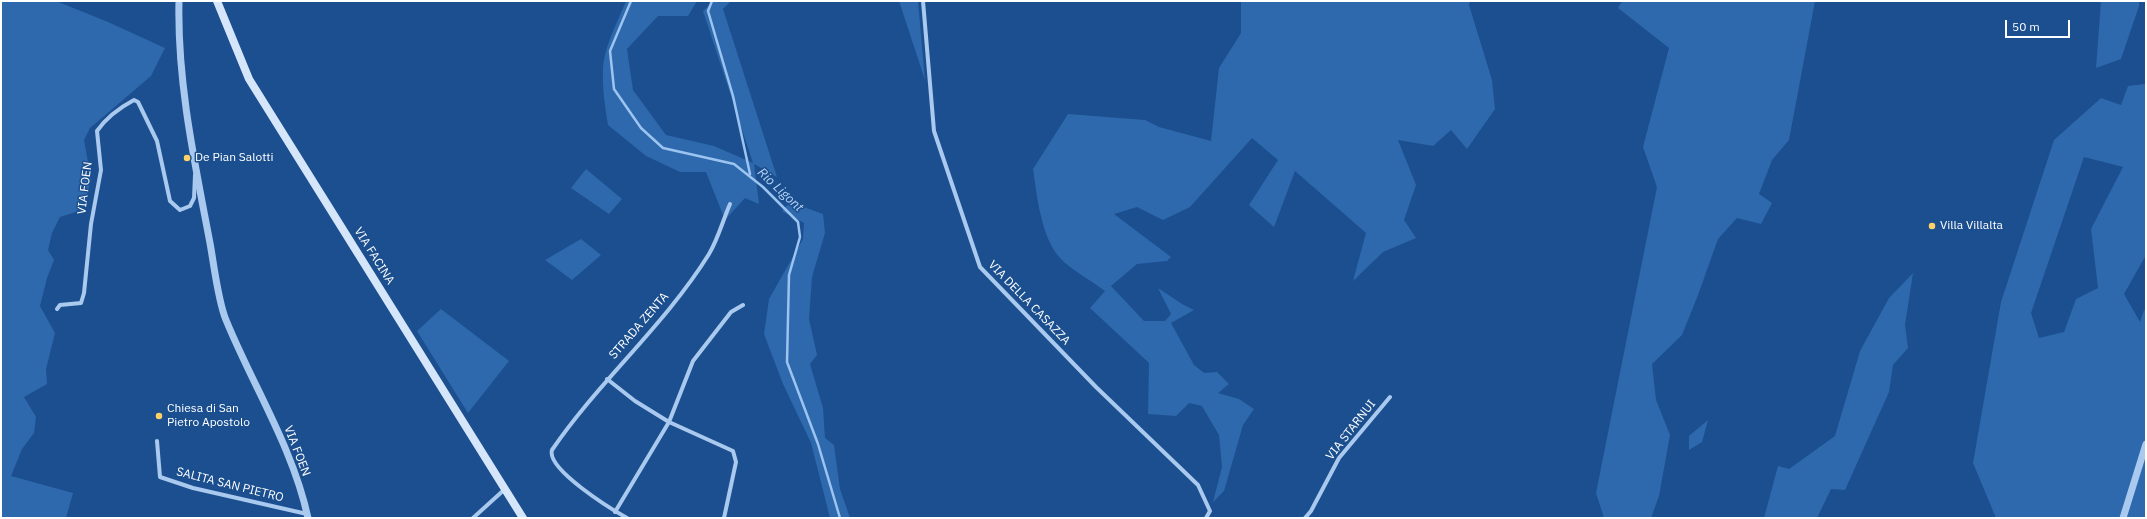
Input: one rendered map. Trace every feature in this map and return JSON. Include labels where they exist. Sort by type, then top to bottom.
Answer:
[{"type":"main road","name":"VIA FACINA","points":[[217,1],[249,79],[523,518]]},
{"type":"street","name":"VIA FOEN","points":[[179,1],[178,38],[195,164],[225,319],[278,431],[307,516]]},
{"type":"street","name":"VIA DELLA CASAZZA","points":[[923,1],[934,131],[980,267],[1096,387],[1198,486],[1210,511],[1207,518]]},
{"type":"street","name":"VIA FOEN","points":[[57,309],[60,305],[81,303],[84,293],[91,224],[101,170],[97,131],[103,123],[123,106],[134,100],[138,102],[157,141],[170,201],[180,210],[190,206],[194,198],[195,164]]},
{"type":"street","name":"STRADA ZENTA","points":[[615,512],[578,485],[553,460],[550,454],[607,379],[670,308],[710,253],[730,204]]},
{"type":"street","points":[[627,518],[615,512],[669,422],[693,361],[731,312],[742,305]]},
{"type":"street","points":[[607,379],[635,401],[669,422],[730,449],[735,454],[736,462],[724,518]]},
{"type":"street","name":"VIA STARNUI","points":[[1305,518],[1311,511],[1339,458],[1390,397]]},
{"type":"street","name":"SALITA SAN PIETRO","points":[[157,441],[160,477],[193,488],[307,516]]},
{"type":"street","points":[[2123,518],[2146,444]]},
{"type":"street","points":[[473,518],[505,489]]},
{"type":"shaded area","points":[[1,1],[56,1],[108,22],[165,48],[151,76],[90,128],[84,140],[91,179],[86,200],[76,212],[60,217],[52,233],[48,250],[54,260],[47,278],[40,306],[55,333],[46,369],[47,384],[24,397],[36,417],[34,433],[22,449],[11,476],[73,493],[66,518],[1,518]]},
{"type":"shaded area","points":[[626,1],[697,1],[688,16],[658,16],[627,49],[633,90],[666,135],[714,146],[753,163],[703,11],[714,1],[731,1],[723,9],[777,177],[754,164],[759,204],[745,198],[725,220],[706,172],[680,172],[646,156],[608,125],[603,90],[604,61],[612,34]]},
{"type":"shaded area","points":[[899,1],[918,1],[925,80]]},
{"type":"shaded area","points":[[1241,1],[1470,1],[1469,5],[1492,80],[1495,109],[1467,149],[1451,130],[1433,146],[1398,140],[1416,185],[1404,220],[1416,238],[1383,252],[1353,281],[1366,233],[1295,171],[1274,227],[1249,205],[1278,160],[1252,138],[1190,207],[1163,220],[1137,207],[1114,214],[1171,257],[1167,261],[1137,264],[1111,286],[1144,321],[1165,321],[1171,314],[1158,288],[1194,310],[1171,323],[1194,365],[1204,373],[1217,372],[1229,384],[1218,393],[1239,399],[1254,409],[1243,425],[1224,491],[1213,502],[1222,467],[1219,435],[1202,406],[1189,403],[1176,416],[1148,414],[1149,363],[1090,308],[1105,291],[1070,267],[1060,258],[1048,239],[1041,216],[1033,169],[1068,114],[1145,120],[1159,127],[1211,141],[1219,68],[1241,33]]},
{"type":"shaded area","points":[[1622,1],[1815,1],[1789,140],[1772,160],[1759,194],[1772,203],[1761,224],[1737,218],[1718,239],[1682,335],[1652,364],[1656,400],[1670,435],[1659,496],[1651,518],[1604,518],[1596,493],[1657,187],[1643,147],[1669,48],[1618,8]]},
{"type":"shaded area","points":[[2101,1],[2139,1],[2139,6],[2121,59],[2096,68]]},
{"type":"shaded area","points":[[2146,81],[2146,255],[2124,294],[2140,322],[2144,310],[2146,311],[2146,518],[1996,518],[1973,463],[2001,302],[2054,140],[2101,98],[2121,105],[2128,86],[2145,84]],"holes":[[[2084,157],[2123,167],[2091,229],[2098,288],[2076,299],[2064,332],[2039,338],[2031,313]]]},
{"type":"shaded area","points":[[586,169],[622,199],[609,214],[571,188]]},
{"type":"shaded area","points":[[790,202],[823,214],[825,233],[812,277],[809,319],[817,355],[810,364],[823,408],[825,438],[834,445],[840,489],[850,518],[830,518],[811,443],[783,384],[764,334],[769,299],[803,239],[804,223],[782,211]]},
{"type":"shaded area","points":[[581,239],[601,255],[572,280],[545,260]]},
{"type":"shaded area","points":[[1913,273],[1905,325],[1908,348],[1893,365],[1889,392],[1845,490],[1831,489],[1817,518],[1764,518],[1778,466],[1789,469],[1835,436],[1860,351],[1889,298]]},
{"type":"shaded area","points":[[441,309],[509,361],[468,413],[417,331]]},
{"type":"shaded area","points":[[1708,420],[1702,442],[1689,450],[1689,436]]},
{"type":"waterway","name":"Rio Ligont","points":[[631,1],[610,51],[614,89],[641,128],[663,148],[734,164],[763,187],[798,222],[800,237],[789,275],[787,362],[818,444],[840,518]]},
{"type":"waterway","points":[[712,1],[708,11],[733,96],[750,174]]},
{"type":"place","name":"De Pian Salotti","points":[[187,158]]},
{"type":"place","name":"Villa Villalta","points":[[1932,226]]},
{"type":"place","name":"Chiesa di San Pietro Apostolo","points":[[159,416]]}]
